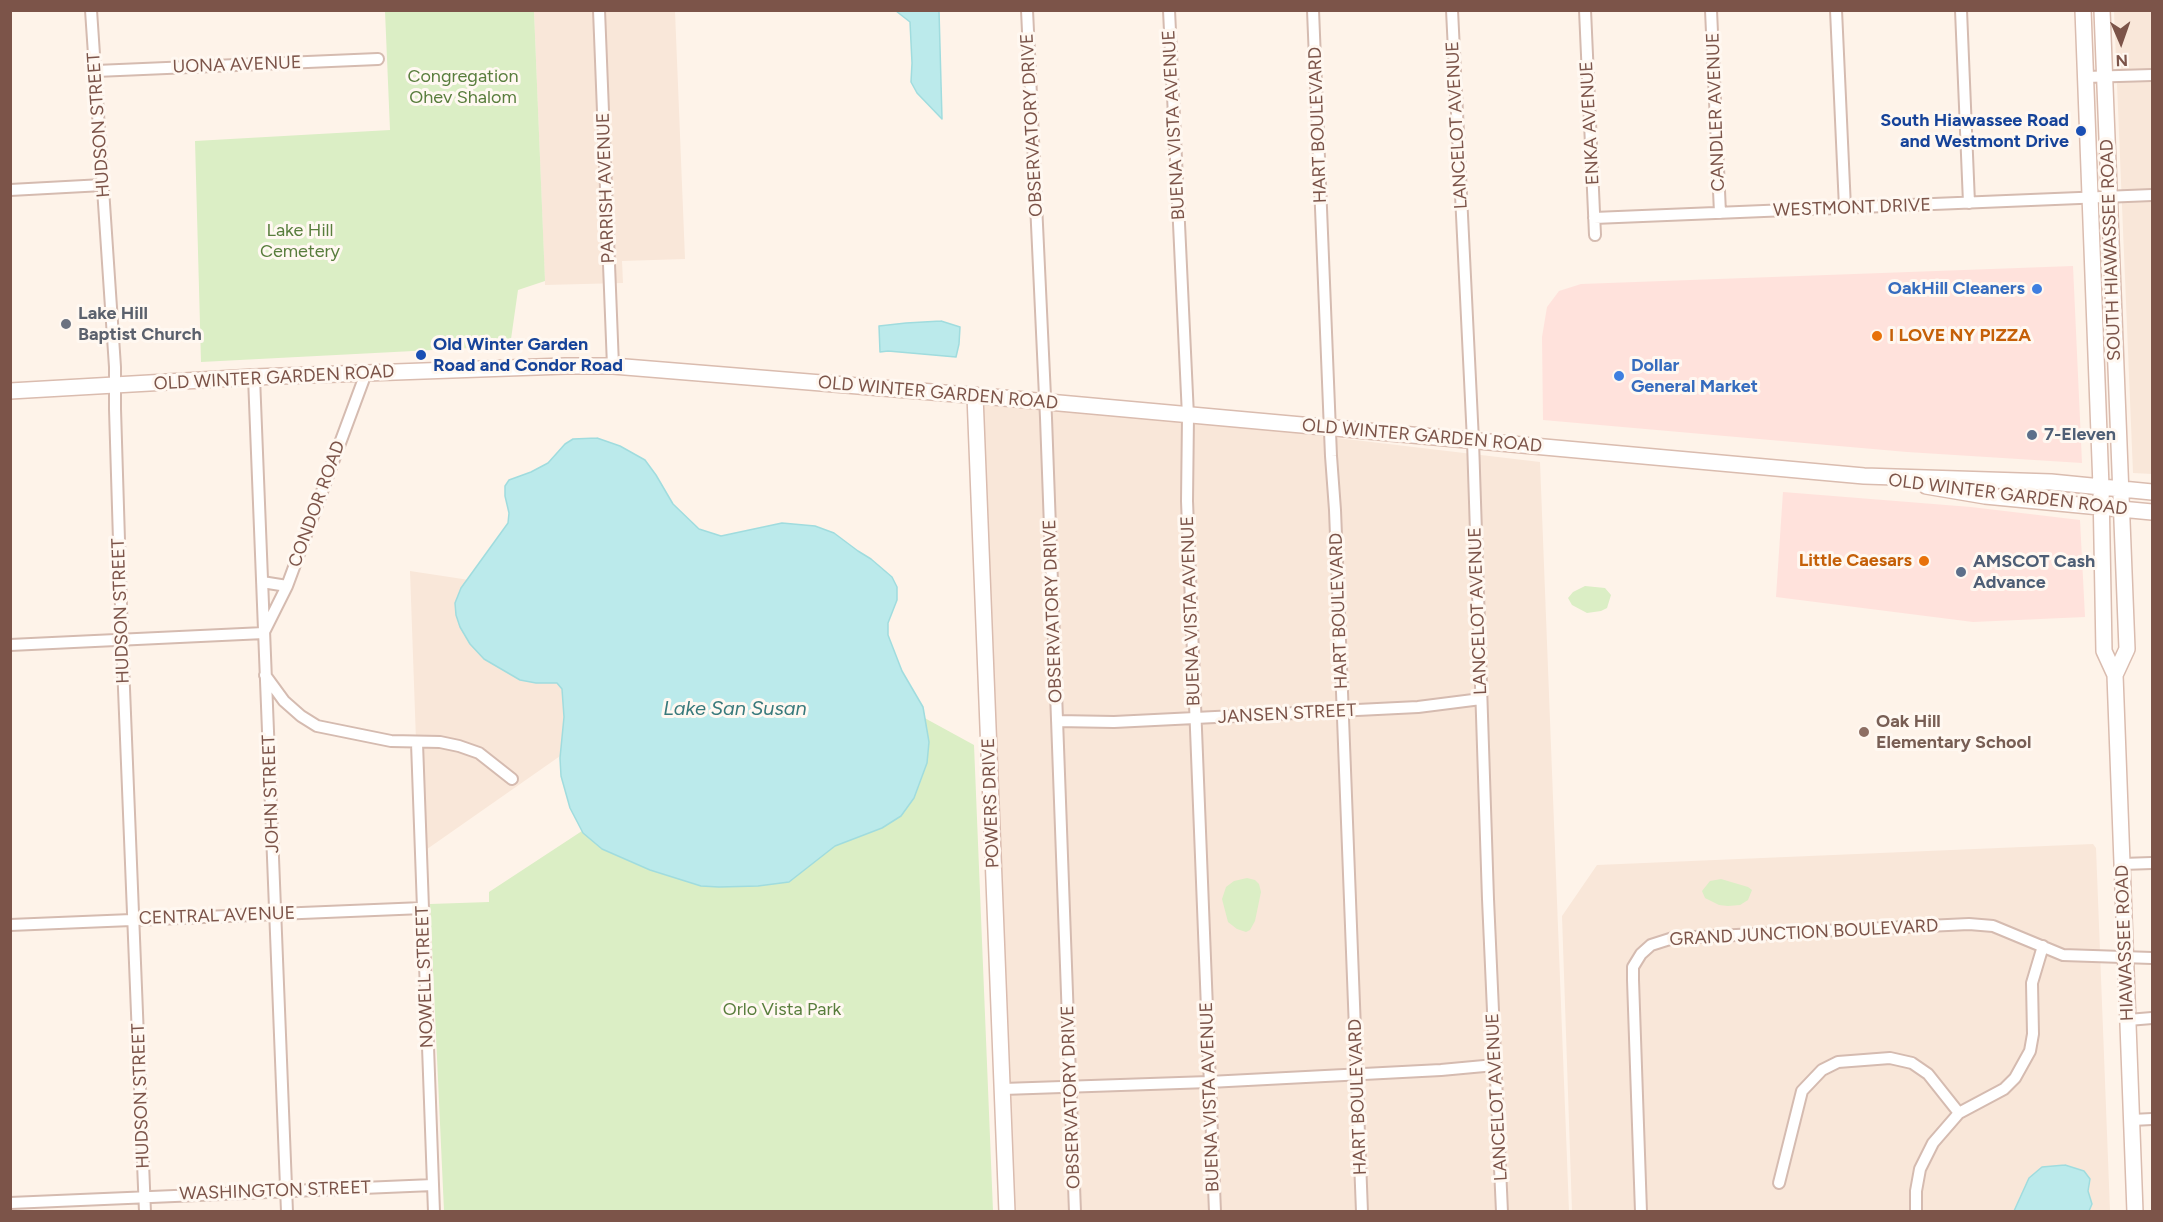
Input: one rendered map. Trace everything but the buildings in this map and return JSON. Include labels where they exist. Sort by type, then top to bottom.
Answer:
[{"type":"main road","name":"SOUTH HIAWASSEE ROAD","points":[[2083,10],[2101,487]]},
{"type":"main road","name":"SOUTH HIAWASSEE ROAD","points":[[2102,10],[2121,489]]},
{"type":"main road","name":"OLD WINTER GARDEN ROAD","points":[[10,391],[366,373],[613,366],[1045,401],[1188,416],[1864,476],[2051,482],[2152,492]]},
{"type":"main road","name":"POWERS DRIVE","points":[[975,395],[1007,1212]]},
{"type":"main road","name":"OLD WINTER GARDEN ROAD","points":[[1864,476],[1986,496],[2152,512]]},
{"type":"main road","name":"HIAWASSEE ROAD","points":[[2101,487],[2104,651],[2115,675],[2135,1212]]},
{"type":"main road","name":"HIAWASSEE ROAD","points":[[2115,675],[2127,649],[2121,489]]},
{"type":"street","name":"HUDSON STREET","points":[[91,10],[115,385],[122,639],[146,1212]]},
{"type":"street","name":"PARRISH AVENUE","points":[[598,10],[613,366]]},
{"type":"street","name":"OBSERVATORY DRIVE","points":[[1027,10],[1045,401],[1075,1212]]},
{"type":"street","name":"BUENA VISTA AVENUE","points":[[1169,10],[1188,416],[1187,501],[1215,1212]]},
{"type":"street","name":"HART BOULEVARD","points":[[1313,10],[1362,1212]]},
{"type":"street","name":"LANCELOT AVENUE","points":[[1452,10],[1473,441],[1502,1212]]},
{"type":"street","name":"ENKA AVENUE","points":[[1585,10],[1595,235]]},
{"type":"street","name":"CANDLER AVENUE","points":[[1712,10],[1720,213]]},
{"type":"street","points":[[1836,10],[1845,208]]},
{"type":"street","points":[[1961,10],[1970,203]]},
{"type":"street","name":"UONA AVENUE","points":[[96,71],[378,59]]},
{"type":"street","points":[[2086,77],[2152,75]]},
{"type":"street","points":[[10,190],[103,185]]},
{"type":"street","name":"WESTMONT DRIVE","points":[[1594,218],[2152,195]]},
{"type":"street","name":"CONDOR ROAD","points":[[264,633],[287,586],[366,373]]},
{"type":"street","name":"JOHN STREET","points":[[254,378],[287,1212]]},
{"type":"street","points":[[262,582],[287,586]]},
{"type":"street","points":[[10,645],[264,633]]},
{"type":"street","points":[[266,675],[284,701],[317,726],[380,739],[417,743],[440,742],[459,746],[479,753],[512,779]]},
{"type":"street","name":"JANSEN STREET","points":[[1057,721],[1114,722],[1342,711],[1418,707],[1481,699]]},
{"type":"street","name":"NOWELL STREET","points":[[417,743],[434,1212]]},
{"type":"street","points":[[2122,864],[2152,862]]},
{"type":"street","name":"CENTRAL AVENUE","points":[[10,925],[423,908]]},
{"type":"street","name":"GRAND JUNCTION BOULEVARD","points":[[1641,1212],[1633,967],[1641,954],[1652,945],[1673,938],[1969,924],[1993,926],[2063,955],[2152,958]]},
{"type":"street","points":[[1916,1212],[1916,1191],[1920,1169],[1933,1143],[1959,1113],[2004,1089],[2015,1078],[2030,1051],[2033,1034],[2032,983],[2043,946]]},
{"type":"street","points":[[2128,1020],[2152,1018]]},
{"type":"street","points":[[1779,1183],[1802,1091],[1822,1070],[1838,1062],[1890,1058],[1912,1064],[1928,1074],[1959,1113]]},
{"type":"street","points":[[1003,1089],[1209,1082],[1495,1065]]},
{"type":"street","points":[[2132,1120],[2152,1119]]},
{"type":"street","name":"WASHINGTON STREET","points":[[10,1203],[433,1185]]},
{"type":"shaded area","points":[[534,11],[675,11],[685,259],[622,261],[623,283],[545,285]]},
{"type":"shaded area","points":[[2114,11],[2152,11],[2152,474],[2133,473]]},
{"type":"shaded area","points":[[2073,266],[2082,463],[1907,452],[1543,420],[1542,337],[1547,307],[1559,291],[1581,284]]},
{"type":"shaded area","points":[[975,395],[1540,462],[1569,1211],[1007,1211]]},
{"type":"shaded area","points":[[1783,492],[1971,507],[2080,520],[2085,617],[1973,622],[1776,597]]},
{"type":"shaded area","points":[[410,571],[581,597],[726,640],[420,854]]},
{"type":"shaded area","points":[[2093,844],[2096,848],[2110,1211],[1572,1211],[1562,916],[1597,865]]},
{"type":"green space","points":[[385,11],[534,11],[545,281],[518,290],[510,346],[201,362],[195,141],[390,130]]},
{"type":"green space","points":[[1585,586],[1605,588],[1611,595],[1607,608],[1587,613],[1572,605],[1568,598],[1573,592]]},
{"type":"green space","name":"Orlo Vista Park","points":[[888,698],[974,745],[993,1211],[444,1211],[430,904],[489,902],[489,892],[646,789]]},
{"type":"green space","points":[[1247,878],[1259,884],[1261,892],[1255,921],[1250,930],[1246,932],[1228,922],[1222,899],[1226,887],[1234,881]]},
{"type":"green space","points":[[1721,879],[1752,890],[1748,900],[1740,905],[1728,906],[1719,905],[1705,898],[1702,891],[1710,881]]},
{"type":"water","points":[[896,11],[939,11],[942,119],[917,93],[911,82],[910,22]]},
{"type":"water","points":[[941,321],[960,327],[956,357],[880,352],[879,326]]},
{"type":"water","name":"Lake San Susan","points":[[597,438],[620,446],[645,460],[673,504],[699,529],[721,536],[782,523],[815,526],[834,533],[892,577],[897,587],[897,600],[888,623],[888,635],[902,671],[923,707],[929,742],[927,763],[914,798],[901,816],[882,828],[835,846],[789,882],[758,886],[701,886],[650,870],[602,849],[583,833],[570,808],[561,776],[560,758],[564,717],[562,689],[557,683],[520,680],[484,659],[470,644],[460,627],[455,603],[461,588],[508,523],[509,513],[505,486],[509,480],[548,463],[565,444],[573,439]]},
{"type":"water","points":[[2065,1165],[2084,1171],[2090,1179],[2088,1191],[2092,1204],[2089,1211],[2014,1211],[2029,1178],[2042,1167]]},
{"type":"place","name":"South Hiawassee Road and Westmont Drive","points":[[2081,131]]},
{"type":"place","name":"OakHill Cleaners","points":[[2037,289]]},
{"type":"place","name":"Lake Hill Baptist Church","points":[[66,324]]},
{"type":"place","name":"I LOVE NY PIZZA","points":[[1877,336]]},
{"type":"place","name":"Old Winter Garden Road and Condor Road","points":[[421,355]]},
{"type":"place","name":"Dollar General Market","points":[[1619,376]]},
{"type":"place","name":"7-Eleven","points":[[2032,435]]},
{"type":"place","name":"Little Caesars","points":[[1924,561]]},
{"type":"place","name":"AMSCOT Cash Advance","points":[[1961,572]]},
{"type":"place","name":"Oak Hill Elementary School","points":[[1864,732]]},
{"type":"park label","name":"Congregation Ohev Shalom","points":[[463,88]]},
{"type":"park label","name":"Lake Hill Cemetery","points":[[300,241]]}]
